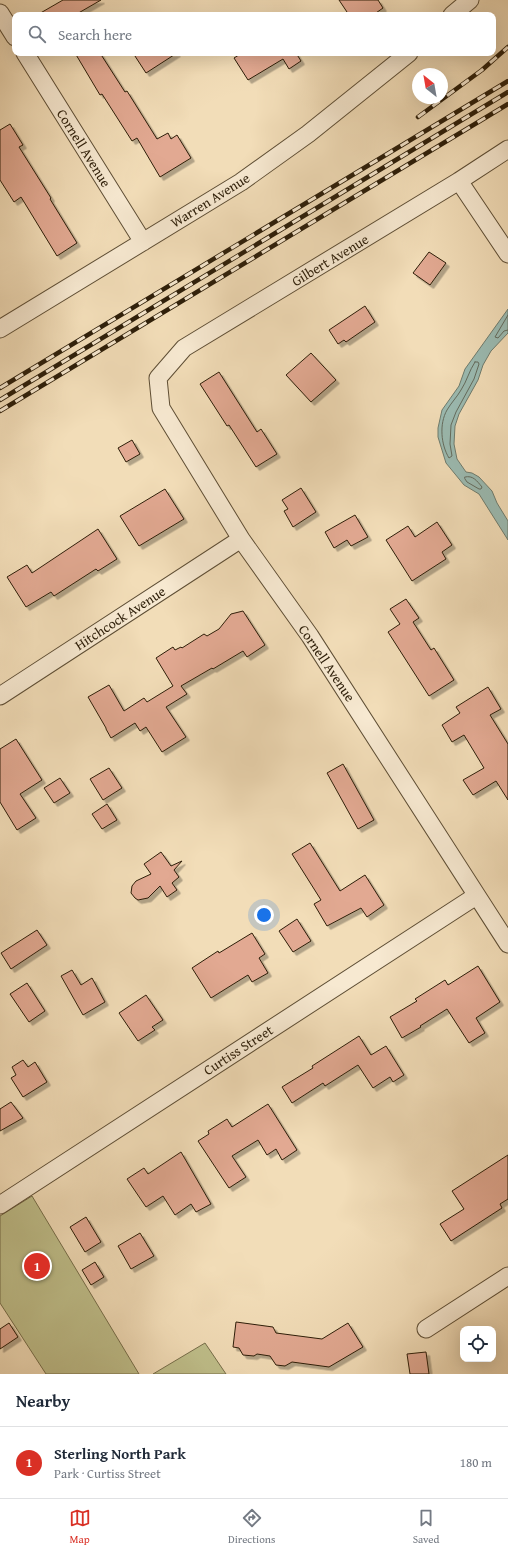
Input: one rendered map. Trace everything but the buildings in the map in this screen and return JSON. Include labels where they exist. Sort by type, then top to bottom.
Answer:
[{"type":"street","points":[[456,12],[470,0]]},
{"type":"street","points":[[0,13],[12,32]]},
{"type":"street","name":"Cornell Avenue","points":[[27,56],[143,242]]},
{"type":"street","name":"Warren Avenue","points":[[0,329],[241,182],[308,134],[404,56]]},
{"type":"street","name":"Gilbert Avenue","points":[[158,378],[184,348],[459,181],[508,149]]},
{"type":"street","points":[[459,181],[508,254]]},
{"type":"street","name":"Cornell Avenue","points":[[158,378],[161,408],[241,540],[314,642],[508,944]]},
{"type":"street","name":"Hitchcock Avenue","points":[[0,696],[241,540]]},
{"type":"street","name":"Curtiss Street","points":[[0,1205],[476,896]]},
{"type":"street","points":[[426,1330],[508,1276]]},
{"type":"green space","points":[[32,1196],[139,1374],[46,1374],[0,1303],[0,1216]]},
{"type":"green space","points":[[205,1343],[226,1374],[153,1374]]},
{"type":"water","points":[[508,309],[508,333],[491,351],[483,365],[478,380],[459,414],[455,426],[454,444],[457,459],[466,472],[472,473],[479,477],[492,491],[497,503],[508,521],[508,540],[479,494],[464,485],[446,463],[438,437],[438,428],[442,410],[459,386],[465,369]]},
{"type":"railway","points":[[418,117],[482,70],[508,47]]},
{"type":"railway","points":[[0,388],[508,81]]},
{"type":"railway","points":[[0,400],[508,92]]},
{"type":"railway","points":[[0,411],[508,104]]},
{"type":"place","name":"Sterling North Park","points":[[37,1266]]}]
